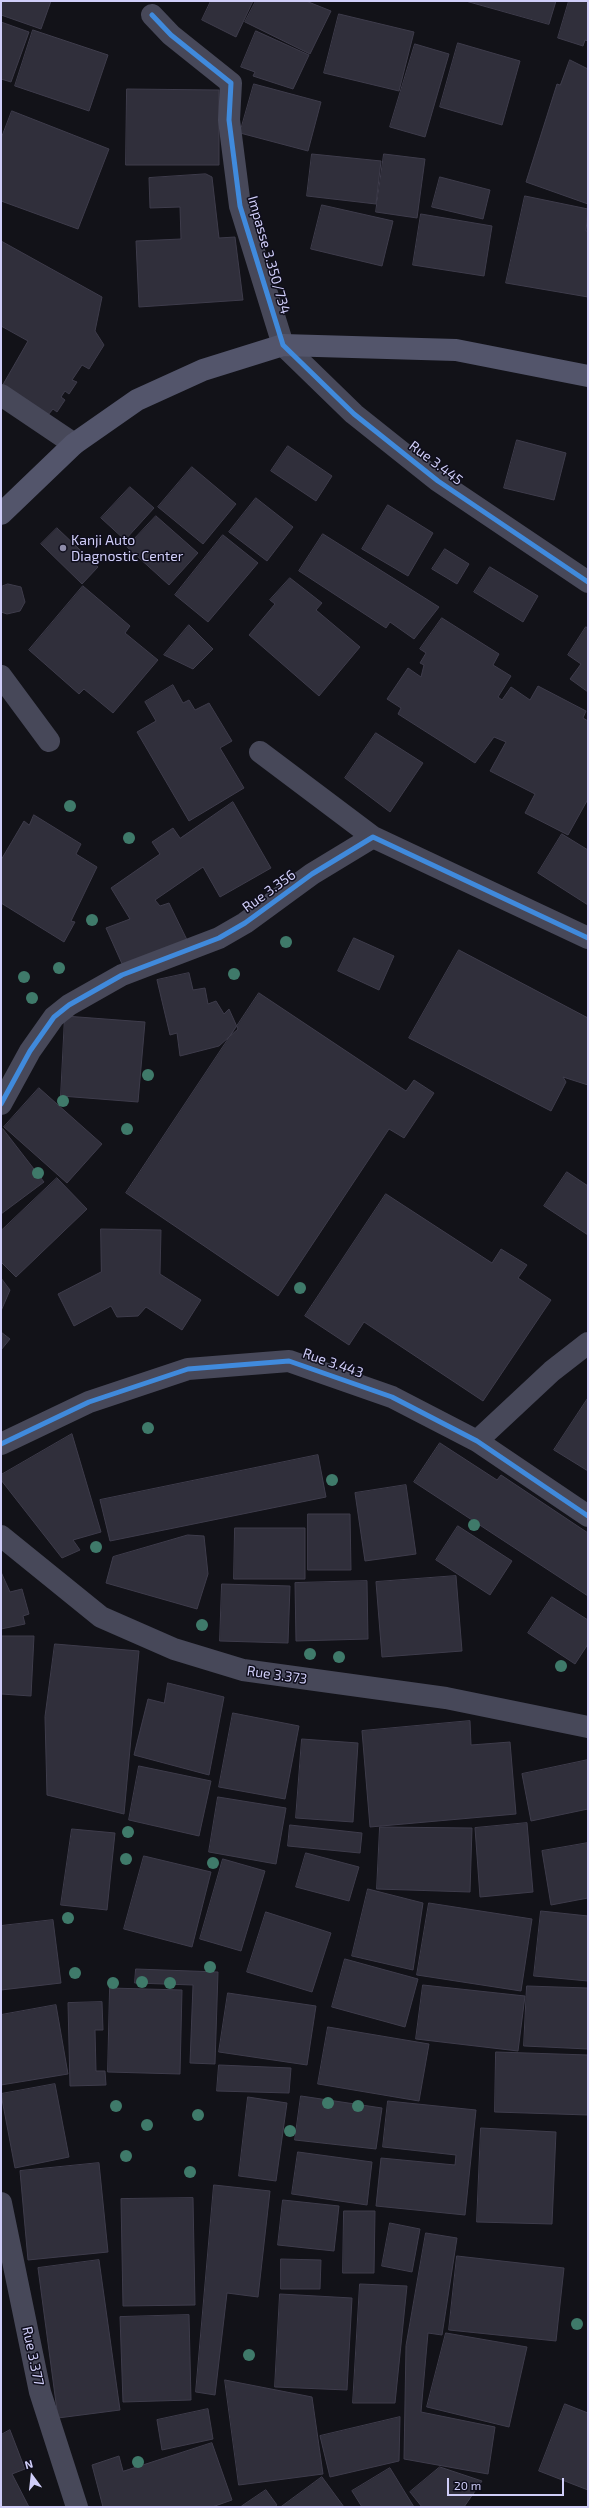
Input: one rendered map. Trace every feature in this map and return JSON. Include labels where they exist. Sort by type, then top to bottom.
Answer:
[{"type":"street","name":"Impasse 3.350/734","points":[[152,15],[171,35],[231,83],[228,120],[240,206],[283,345]]},
{"type":"street","points":[[1,514],[74,444],[137,400],[203,370],[283,345],[456,350],[588,376]]},
{"type":"street","name":"Rue 3.445","points":[[283,345],[354,414],[438,481],[588,582]]},
{"type":"street","points":[[1,395],[74,444]]},
{"type":"street","points":[[1,676],[50,741]]},
{"type":"street","points":[[260,752],[373,837],[588,938]]},
{"type":"street","name":"Rue 3.356","points":[[1,1104],[40,1037],[54,1017],[69,1005],[122,975],[226,934],[245,923],[312,874],[373,837]]},
{"type":"street","points":[[477,1441],[552,1371],[588,1343]]},
{"type":"street","name":"Rue 3.443","points":[[1,1444],[89,1402],[188,1369],[289,1360],[392,1397],[477,1441],[588,1516]]},
{"type":"street","name":"Rue 3.373","points":[[1,1536],[101,1617],[174,1649],[243,1670],[446,1698],[588,1727]]},
{"type":"street","name":"Rue 3.377","points":[[1,2203],[40,2392],[77,2507]]},
{"type":"building","points":[[1,1],[51,1],[41,29],[1,15]]},
{"type":"building","points":[[211,1],[253,1],[236,37],[202,20]]},
{"type":"building","points":[[256,1],[306,1],[331,11],[310,54],[245,22]]},
{"type":"building","points":[[466,1],[556,1],[549,24]]},
{"type":"building","points":[[569,1],[588,1],[588,41],[585,40],[583,46],[558,38]]},
{"type":"building","points":[[339,14],[414,32],[399,91],[324,73]]},
{"type":"building","points":[[1,22],[29,32],[11,82],[1,79]]},
{"type":"building","points":[[33,30],[108,55],[89,111],[15,86]]},
{"type":"building","points":[[256,31],[309,55],[293,89],[253,76],[255,72],[241,67]]},
{"type":"building","points":[[458,43],[520,61],[502,125],[440,107]]},
{"type":"building","points":[[415,44],[449,54],[425,137],[390,127]]},
{"type":"building","points":[[570,60],[588,69],[588,204],[526,182],[557,84],[560,85]]},
{"type":"building","points":[[254,84],[321,102],[308,151],[240,133]]},
{"type":"building","points":[[127,89],[219,90],[219,165],[126,165]]},
{"type":"building","points":[[12,111],[109,149],[78,229],[1,201],[1,139]]},
{"type":"building","points":[[312,154],[381,161],[376,204],[307,196]]},
{"type":"building","points":[[384,154],[425,159],[417,218],[376,212]]},
{"type":"building","points":[[206,174],[212,177],[219,238],[235,237],[243,300],[139,307],[136,241],[181,239],[180,207],[150,208],[149,178]]},
{"type":"building","points":[[440,177],[490,190],[483,219],[432,207]]},
{"type":"building","points":[[525,196],[588,209],[586,231],[588,231],[588,297],[506,283]]},
{"type":"building","points":[[322,205],[393,221],[382,266],[311,249]]},
{"type":"building","points":[[421,214],[492,226],[484,276],[413,265]]},
{"type":"building","points":[[1,241],[102,297],[95,331],[104,345],[89,369],[82,365],[72,380],[77,382],[69,394],[65,391],[61,397],[65,400],[57,412],[53,409],[48,415],[1,388],[28,341],[1,326]]},
{"type":"building","points":[[517,440],[566,453],[554,500],[504,488]]},
{"type":"building","points":[[288,446],[332,476],[316,501],[271,471]]},
{"type":"building","points":[[192,467],[236,504],[203,544],[158,507]]},
{"type":"building","points":[[130,487],[154,508],[125,540],[101,518]]},
{"type":"building","points":[[256,498],[293,527],[267,561],[229,532]]},
{"type":"building","points":[[388,505],[433,533],[408,576],[362,549]]},
{"type":"building","points":[[156,516],[198,553],[169,585],[127,547]]},
{"type":"building","points":[[57,528],[98,567],[82,584],[41,544]]},
{"type":"building","points":[[323,534],[439,607],[414,639],[390,622],[386,628],[299,571]]},
{"type":"building","points":[[223,535],[258,563],[208,622],[175,595]]},
{"type":"building","points":[[445,549],[469,564],[457,584],[432,569]]},
{"type":"building","points":[[490,567],[538,596],[523,622],[474,592]]},
{"type":"building","points":[[290,578],[322,603],[316,610],[360,647],[319,696],[249,635],[275,604],[270,600]]},
{"type":"building","points":[[8,584],[21,587],[25,602],[20,611],[7,614],[1,612],[1,587]]},
{"type":"building","points":[[83,586],[130,626],[125,633],[158,660],[113,713],[84,689],[79,694],[29,650]]},
{"type":"building","points":[[442,618],[499,654],[493,665],[511,676],[498,697],[502,700],[511,687],[530,700],[538,686],[586,711],[583,718],[588,721],[588,799],[568,835],[525,813],[535,794],[490,771],[506,742],[494,737],[475,763],[398,714],[401,708],[387,699],[408,668],[421,677],[424,665],[420,663],[426,653],[420,649]]},
{"type":"building","points":[[189,625],[213,649],[193,669],[164,655]]},
{"type":"building","points":[[586,627],[588,628],[588,692],[570,679],[581,664],[568,655]]},
{"type":"building","points":[[173,685],[183,703],[189,700],[195,710],[209,703],[232,741],[220,748],[244,788],[189,821],[137,732],[156,721],[145,702]]},
{"type":"building","points":[[376,733],[423,763],[390,812],[345,778]]},
{"type":"building","points":[[233,802],[271,868],[220,897],[203,867],[155,900],[160,906],[169,903],[189,944],[123,966],[106,928],[130,919],[111,888],[160,854],[152,842],[173,828],[180,838]]},
{"type":"building","points":[[34,815],[81,844],[76,854],[97,867],[71,921],[75,922],[64,942],[1,903],[1,860],[24,821],[29,825]]},
{"type":"building","points":[[562,834],[588,850],[588,905],[538,873]]},
{"type":"building","points":[[354,938],[394,956],[379,990],[338,971]]},
{"type":"building","points":[[459,950],[588,1018],[588,1085],[563,1077],[566,1082],[551,1111],[409,1038]]},
{"type":"building","points":[[189,973],[193,990],[205,988],[208,1004],[216,1001],[224,1014],[229,1009],[238,1029],[219,1046],[180,1056],[177,1033],[170,1035],[157,980]]},
{"type":"building","points":[[259,993],[406,1091],[414,1080],[434,1093],[404,1138],[389,1129],[278,1296],[126,1193]]},
{"type":"building","points":[[65,1016],[145,1022],[138,1102],[61,1096]]},
{"type":"building","points":[[39,1088],[102,1144],[67,1183],[4,1127]]},
{"type":"building","points":[[3,1129],[44,1182],[1,1214],[1,1130]]},
{"type":"building","points":[[567,1172],[588,1186],[588,1235],[544,1206]]},
{"type":"building","points":[[57,1178],[87,1209],[16,1277],[1,1262],[1,1231]]},
{"type":"building","points":[[386,1194],[492,1263],[501,1249],[527,1265],[518,1278],[551,1300],[483,1401],[364,1322],[349,1345],[305,1316]]},
{"type":"building","points":[[101,1229],[161,1230],[160,1274],[201,1300],[182,1330],[146,1307],[138,1316],[117,1317],[111,1306],[74,1326],[58,1294],[101,1272]]},
{"type":"building","points":[[1,1278],[10,1290],[1,1311]]},
{"type":"building","points":[[1,1332],[10,1339],[1,1350]]},
{"type":"building","points":[[588,1398],[588,1471],[554,1450]]},
{"type":"building","points":[[72,1434],[101,1532],[73,1540],[80,1550],[62,1558],[1,1480],[1,1475]]},
{"type":"building","points":[[440,1443],[497,1480],[501,1475],[588,1533],[588,1596],[414,1482]]},
{"type":"building","points":[[318,1455],[326,1497],[110,1541],[100,1500]]},
{"type":"building","points":[[406,1485],[416,1554],[365,1561],[355,1493]]},
{"type":"building","points":[[308,1514],[350,1514],[351,1570],[308,1570]]},
{"type":"building","points":[[458,1526],[512,1561],[490,1595],[436,1560]]},
{"type":"building","points":[[235,1528],[305,1528],[305,1579],[234,1579]]},
{"type":"building","points":[[188,1535],[204,1536],[208,1574],[197,1609],[106,1583],[113,1557]]},
{"type":"building","points":[[1,1572],[10,1592],[22,1589],[29,1614],[23,1616],[25,1624],[1,1629]]},
{"type":"building","points":[[456,1576],[462,1651],[382,1657],[376,1582]]},
{"type":"building","points":[[367,1581],[368,1639],[296,1641],[295,1583]]},
{"type":"building","points":[[222,1584],[290,1586],[288,1643],[220,1641]]},
{"type":"building","points":[[552,1597],[588,1620],[588,1644],[575,1664],[528,1633]]},
{"type":"building","points":[[1,1636],[34,1636],[31,1696],[1,1694]]},
{"type":"building","points":[[55,1644],[139,1651],[124,1814],[47,1795],[45,1717]]},
{"type":"building","points":[[168,1683],[224,1697],[209,1775],[134,1755],[148,1699],[164,1703]]},
{"type":"building","points":[[233,1713],[299,1726],[285,1799],[219,1787]]},
{"type":"building","points":[[470,1721],[471,1745],[510,1742],[516,1814],[370,1827],[362,1731]]},
{"type":"building","points":[[302,1739],[358,1743],[353,1822],[296,1818]]},
{"type":"building","points":[[588,1760],[588,1809],[531,1821],[522,1774]]},
{"type":"building","points":[[139,1766],[211,1781],[199,1836],[129,1820]]},
{"type":"building","points":[[218,1797],[286,1808],[276,1864],[209,1852]]},
{"type":"building","points":[[527,1823],[533,1892],[480,1897],[475,1828]]},
{"type":"building","points":[[290,1825],[362,1833],[360,1853],[288,1846]]},
{"type":"building","points":[[380,1827],[472,1828],[470,1892],[377,1889]]},
{"type":"building","points":[[72,1829],[115,1833],[107,1910],[61,1905]]},
{"type":"building","points":[[588,1843],[588,1898],[551,1905],[542,1851]]},
{"type":"building","points":[[306,1853],[359,1867],[349,1901],[296,1887]]},
{"type":"building","points":[[144,1856],[211,1872],[192,1947],[124,1929]]},
{"type":"building","points":[[223,1859],[265,1871],[241,1951],[200,1939]]},
{"type":"building","points":[[368,1889],[423,1903],[413,1970],[352,1956]]},
{"type":"building","points":[[429,1903],[532,1919],[521,1991],[417,1975]]},
{"type":"building","points":[[541,1911],[588,1916],[588,1981],[534,1976]]},
{"type":"building","points":[[266,1912],[331,1933],[312,1992],[247,1972]]},
{"type":"building","points":[[53,1920],[61,1983],[1,1990],[1,1926]]},
{"type":"building","points":[[345,1959],[418,1979],[405,2027],[332,2007]]},
{"type":"building","points":[[136,1969],[218,1972],[215,2064],[190,2063],[193,1985],[135,1983]]},
{"type":"building","points":[[423,1985],[525,1996],[518,2051],[416,2039]]},
{"type":"building","points":[[527,1986],[588,1988],[588,2049],[524,2046]]},
{"type":"building","points":[[110,1988],[182,1990],[180,2074],[108,2072]]},
{"type":"building","points":[[228,1993],[316,2006],[307,2065],[219,2052]]},
{"type":"building","points":[[102,2002],[103,2030],[95,2030],[96,2071],[105,2071],[106,2085],[70,2086],[68,2003]]},
{"type":"building","points":[[56,2005],[68,2074],[1,2085],[1,2015]]},
{"type":"building","points":[[328,2027],[429,2044],[419,2101],[318,2084]]},
{"type":"building","points":[[496,2052],[588,2055],[588,2115],[495,2112]]},
{"type":"building","points":[[219,2065],[291,2068],[289,2093],[217,2091]]},
{"type":"building","points":[[55,2084],[69,2157],[15,2168],[1,2094]]},
{"type":"building","points":[[301,2096],[382,2108],[376,2149],[295,2140]]},
{"type":"building","points":[[248,2097],[287,2103],[276,2181],[239,2176]]},
{"type":"building","points":[[388,2101],[476,2110],[465,2215],[376,2206],[381,2158],[455,2165],[456,2155],[383,2147]]},
{"type":"building","points":[[481,2128],[556,2132],[552,2224],[477,2222]]},
{"type":"building","points":[[298,2152],[372,2162],[367,2205],[292,2194]]},
{"type":"building","points":[[99,2163],[108,2252],[28,2260],[20,2171]]},
{"type":"building","points":[[214,2185],[270,2191],[258,2297],[227,2293],[215,2395],[196,2392]]},
{"type":"building","points":[[193,2198],[195,2305],[123,2306],[121,2199]]},
{"type":"building","points":[[283,2200],[339,2206],[334,2251],[278,2245]]},
{"type":"building","points":[[344,2211],[375,2211],[374,2273],[343,2273]]},
{"type":"building","points":[[390,2223],[420,2229],[412,2272],[382,2266]]},
{"type":"building","points":[[426,2233],[457,2238],[442,2335],[428,2333],[421,2412],[495,2427],[488,2474],[404,2459],[406,2346]]},
{"type":"building","points":[[457,2256],[564,2268],[556,2341],[449,2330]]},
{"type":"building","points":[[281,2259],[321,2260],[320,2289],[281,2289]]},
{"type":"building","points":[[99,2260],[120,2410],[58,2418],[38,2268]]},
{"type":"building","points":[[360,2284],[407,2286],[395,2403],[353,2403]]},
{"type":"building","points":[[280,2294],[352,2298],[347,2390],[275,2387]]},
{"type":"building","points":[[189,2315],[191,2400],[123,2402],[120,2317]]},
{"type":"building","points":[[446,2333],[527,2347],[509,2427],[427,2407]]},
{"type":"building","points":[[225,2380],[312,2397],[323,2474],[239,2485]]},
{"type":"building","points":[[565,2404],[588,2413],[588,2490],[539,2471]]},
{"type":"building","points":[[208,2409],[213,2439],[162,2450],[157,2420]]},
{"type":"building","points":[[400,2417],[399,2461],[330,2477],[320,2436]]},
{"type":"building","points":[[10,2430],[25,2469],[12,2474],[29,2507],[1,2507],[1,2435]]},
{"type":"building","points":[[212,2443],[232,2500],[212,2507],[103,2507],[92,2465],[119,2456],[123,2471]]},
{"type":"building","points":[[440,2467],[482,2481],[464,2507],[422,2507],[410,2492]]},
{"type":"building","points":[[390,2468],[414,2507],[362,2507],[352,2491]]},
{"type":"building","points":[[322,2477],[344,2507],[281,2507]]},
{"type":"building","points":[[266,2490],[277,2505],[274,2507],[242,2506]]},
{"type":"cycle path","points":[[152,15],[171,35],[231,83],[229,120],[240,206],[283,345],[354,414],[438,481],[588,582]]},
{"type":"cycle path","points":[[1,1104],[30,1051],[54,1017],[69,1005],[122,975],[219,938],[245,923],[312,874],[373,837],[588,938]]},
{"type":"cycle path","points":[[1,1444],[89,1402],[188,1369],[289,1361],[392,1397],[477,1441],[588,1516]]},
{"type":"place","name":"Kanji Auto Diagnostic Center","points":[[63,548]]}]
